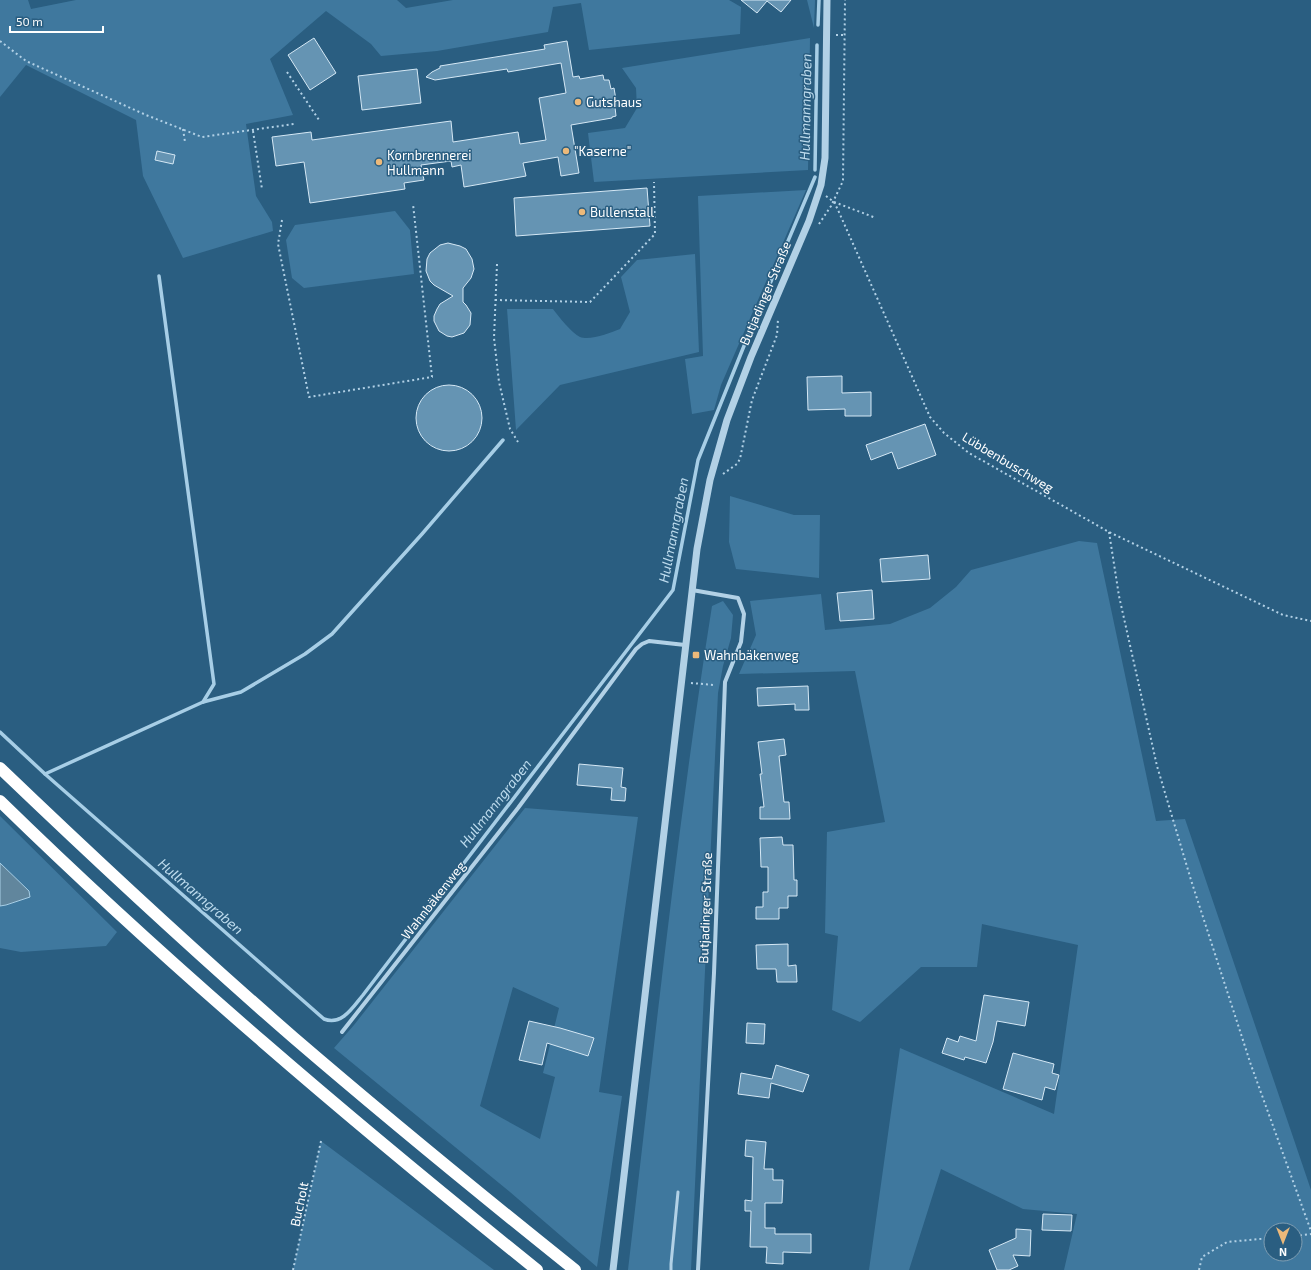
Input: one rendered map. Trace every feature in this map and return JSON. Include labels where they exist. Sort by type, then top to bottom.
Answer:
[{"type":"highway","points":[[0,768],[159,917],[295,1038],[478,1192],[575,1270]]},
{"type":"highway","points":[[0,801],[145,936],[279,1056],[536,1270]]},
{"type":"street","name":"Butjadinger Straße","points":[[613,1270],[697,549],[710,480],[727,420],[747,368],[807,227],[819,193],[825,158],[827,0]]},
{"type":"street","name":"Butjadinger Straße","points":[[692,590],[738,598],[744,614],[741,642],[725,682],[715,965],[698,1270]]},
{"type":"street","name":"Wahnbäkenweg","points":[[342,1032],[518,808],[636,650],[649,640],[686,645]]},
{"type":"lane","points":[[672,1270],[671,1264],[678,1192]]},
{"type":"path","points":[[0,41],[26,61],[146,115],[202,137],[294,124]]},
{"type":"path","points":[[287,72],[319,120]]},
{"type":"path","points":[[183,129],[185,142]]},
{"type":"path","points":[[253,130],[262,189]]},
{"type":"path","points":[[495,300],[590,302],[655,234],[654,182]]},
{"type":"path","points":[[819,193],[829,197],[834,202],[876,218]]},
{"type":"path","name":"Lübbenbuschweg","points":[[834,202],[930,417],[944,433],[969,453],[1109,532],[1283,615],[1311,621]]},
{"type":"path","points":[[282,220],[278,244],[309,397],[432,377],[414,204]]},
{"type":"path","points":[[497,264],[494,338],[499,382],[510,429],[518,442]]},
{"type":"path","points":[[1109,532],[1122,611],[1157,766],[1170,811],[1190,880],[1249,1058],[1311,1230]]},
{"type":"path","points":[[691,683],[714,685]]},
{"type":"path","name":"Bucholt","points":[[294,1270],[322,1141]]},
{"type":"path","points":[[1199,1270],[1202,1257],[1227,1242],[1263,1239]]},
{"type":"shaded area","points":[[0,0],[28,0],[31,9],[76,0],[397,0],[406,8],[453,0],[729,0],[741,7],[740,34],[589,50],[581,3],[553,7],[548,32],[437,51],[381,56],[371,44],[326,11],[270,59],[293,115],[246,124],[256,196],[272,222],[273,231],[183,258],[143,176],[136,120],[26,65],[0,97]]},
{"type":"shaded area","points":[[807,0],[815,0],[814,28]]},
{"type":"shaded area","points":[[810,38],[808,170],[594,182],[588,133],[625,128],[637,108],[636,88],[622,68]]},
{"type":"shaded area","points":[[806,190],[721,385],[714,410],[692,414],[685,359],[703,356],[698,196]]},
{"type":"shaded area","points":[[395,211],[410,230],[414,274],[304,288],[292,278],[286,240],[295,225]]},
{"type":"shaded area","points":[[695,254],[699,352],[560,385],[516,430],[507,309],[553,309],[569,328],[580,337],[589,338],[600,336],[620,329],[630,312],[621,277],[637,260]]},
{"type":"shaded area","points":[[730,496],[794,515],[820,515],[819,578],[736,569],[729,542]]},
{"type":"shaded area","points":[[1079,541],[1097,543],[1156,821],[1185,819],[1311,1190],[1311,1270],[1064,1270],[1077,1214],[1023,1209],[941,1169],[909,1270],[869,1270],[900,1048],[1054,1114],[1078,945],[982,924],[977,967],[921,967],[860,1022],[832,1010],[838,936],[825,933],[827,832],[885,822],[855,671],[739,674],[756,635],[750,601],[821,594],[825,630],[890,624],[930,608],[956,587],[971,570]]},
{"type":"shaded area","points":[[723,601],[733,615],[731,638],[723,666],[718,693],[691,1270],[628,1270],[667,938],[699,689],[712,606]]},
{"type":"shaded area","points":[[525,808],[638,817],[599,1092],[622,1096],[597,1267],[510,1192],[334,1048],[354,1025]],"holes":[[[513,987],[559,1008],[543,1073],[555,1077],[540,1139],[480,1106]]]},
{"type":"shaded area","points":[[0,816],[117,932],[106,946],[21,952],[0,948],[0,906],[30,896],[29,891],[0,863]]},
{"type":"shaded area","points":[[0,863],[29,891],[30,897],[0,906]]},
{"type":"shaded area","points":[[321,1141],[494,1270],[293,1270]]},
{"type":"building","points":[[741,0],[791,0],[781,12],[767,1],[757,13]]},
{"type":"building","points":[[314,38],[336,73],[310,90],[288,55]]},
{"type":"building","points":[[567,41],[573,77],[579,76],[580,79],[603,75],[604,80],[609,80],[611,89],[614,88],[617,106],[615,107],[616,116],[612,118],[571,125],[579,173],[561,176],[558,157],[523,163],[526,176],[464,187],[461,165],[452,167],[451,161],[421,165],[424,180],[404,183],[405,189],[310,203],[304,162],[276,166],[272,137],[311,132],[312,140],[451,121],[453,142],[518,132],[520,144],[546,140],[539,98],[566,93],[561,63],[508,72],[507,69],[435,80],[426,77],[440,68],[440,66],[545,49],[544,45]]},
{"type":"building","points":[[417,69],[421,103],[362,110],[358,76]]},
{"type":"building","points":[[157,151],[175,155],[173,164],[155,160]]},
{"type":"building","name":"Bullenstall","points":[[647,188],[650,226],[516,236],[514,198]]},
{"type":"building","points":[[448,243],[466,249],[472,259],[474,269],[471,278],[463,288],[463,302],[471,313],[470,325],[464,333],[452,337],[439,331],[434,321],[434,316],[440,304],[453,296],[434,285],[430,281],[426,271],[427,259],[430,253],[440,245]]},
{"type":"building","points":[[842,376],[842,393],[871,392],[871,416],[845,416],[845,409],[808,410],[807,377]]},
{"type":"building","points":[[443,385],[455,385],[467,390],[477,400],[482,412],[480,431],[467,446],[455,451],[443,451],[431,446],[421,436],[416,424],[416,412],[421,400],[431,390]]},
{"type":"building","points":[[925,424],[936,455],[898,469],[892,452],[871,460],[866,445]]},
{"type":"building","points":[[928,555],[930,579],[882,582],[880,559]]},
{"type":"building","points":[[872,590],[874,619],[840,621],[837,593]]},
{"type":"building","points":[[808,686],[809,710],[795,710],[795,704],[758,706],[757,688]]},
{"type":"building","points":[[784,739],[786,755],[779,756],[784,802],[789,802],[790,819],[760,819],[760,807],[764,807],[758,742]]},
{"type":"building","points":[[579,764],[623,768],[621,787],[626,788],[625,801],[611,800],[612,788],[577,785]]},
{"type":"building","points":[[782,837],[783,845],[793,845],[794,880],[797,880],[797,896],[788,896],[788,908],[779,908],[779,919],[756,919],[756,907],[763,907],[763,892],[768,892],[768,867],[761,867],[760,838]]},
{"type":"building","points":[[788,944],[788,966],[796,965],[797,982],[777,982],[776,969],[757,969],[756,945]]},
{"type":"building","points":[[984,995],[1029,1002],[1025,1026],[997,1021],[993,1042],[986,1063],[965,1057],[964,1060],[942,1053],[947,1038],[958,1042],[960,1036],[976,1041]]},
{"type":"building","points":[[529,1021],[594,1038],[588,1056],[547,1043],[542,1065],[519,1060]]},
{"type":"building","points":[[747,1023],[765,1024],[764,1044],[746,1043]]},
{"type":"building","points":[[1013,1053],[1054,1064],[1052,1073],[1059,1075],[1055,1090],[1045,1087],[1042,1100],[1003,1089]]},
{"type":"building","points":[[776,1065],[809,1075],[803,1092],[771,1083],[769,1098],[738,1094],[741,1073],[772,1079]]},
{"type":"building","points":[[746,1140],[766,1142],[764,1169],[773,1169],[773,1180],[783,1180],[782,1203],[765,1203],[765,1228],[775,1228],[775,1234],[811,1234],[811,1253],[783,1252],[783,1264],[766,1263],[767,1247],[750,1247],[751,1211],[745,1211],[745,1200],[752,1201],[753,1157],[745,1156]]},
{"type":"building","points":[[1043,1214],[1072,1215],[1071,1231],[1042,1230]]},
{"type":"building","points":[[1016,1229],[1031,1230],[1030,1256],[1013,1255],[1018,1266],[1009,1270],[997,1270],[989,1250],[1016,1238]]},
{"type":"waterway","name":"Hullmanngraben","points":[[818,25],[819,0]]},
{"type":"waterway","name":"Hullmanngraben","points":[[815,170],[817,45]]},
{"type":"waterway","name":"Hullmanngraben","points":[[0,732],[45,774],[324,1019],[336,1020],[342,1018],[351,1010],[363,995],[673,590],[698,460],[815,177]]},
{"type":"waterway","points":[[159,276],[214,684],[203,702]]},
{"type":"waterway","points":[[45,774],[203,702],[241,692],[305,654],[332,634],[422,534],[503,440]]},
{"type":"place","name":"Gutshaus","points":[[578,102]]},
{"type":"place","name":"\"Kaserne\"","points":[[566,151]]},
{"type":"place","name":"Kornbrennerei Hullmann","points":[[379,162]]},
{"type":"place","name":"Bullenstall","points":[[582,212]]},
{"type":"place","name":"Wahnbäkenweg","points":[[696,655]]}]
